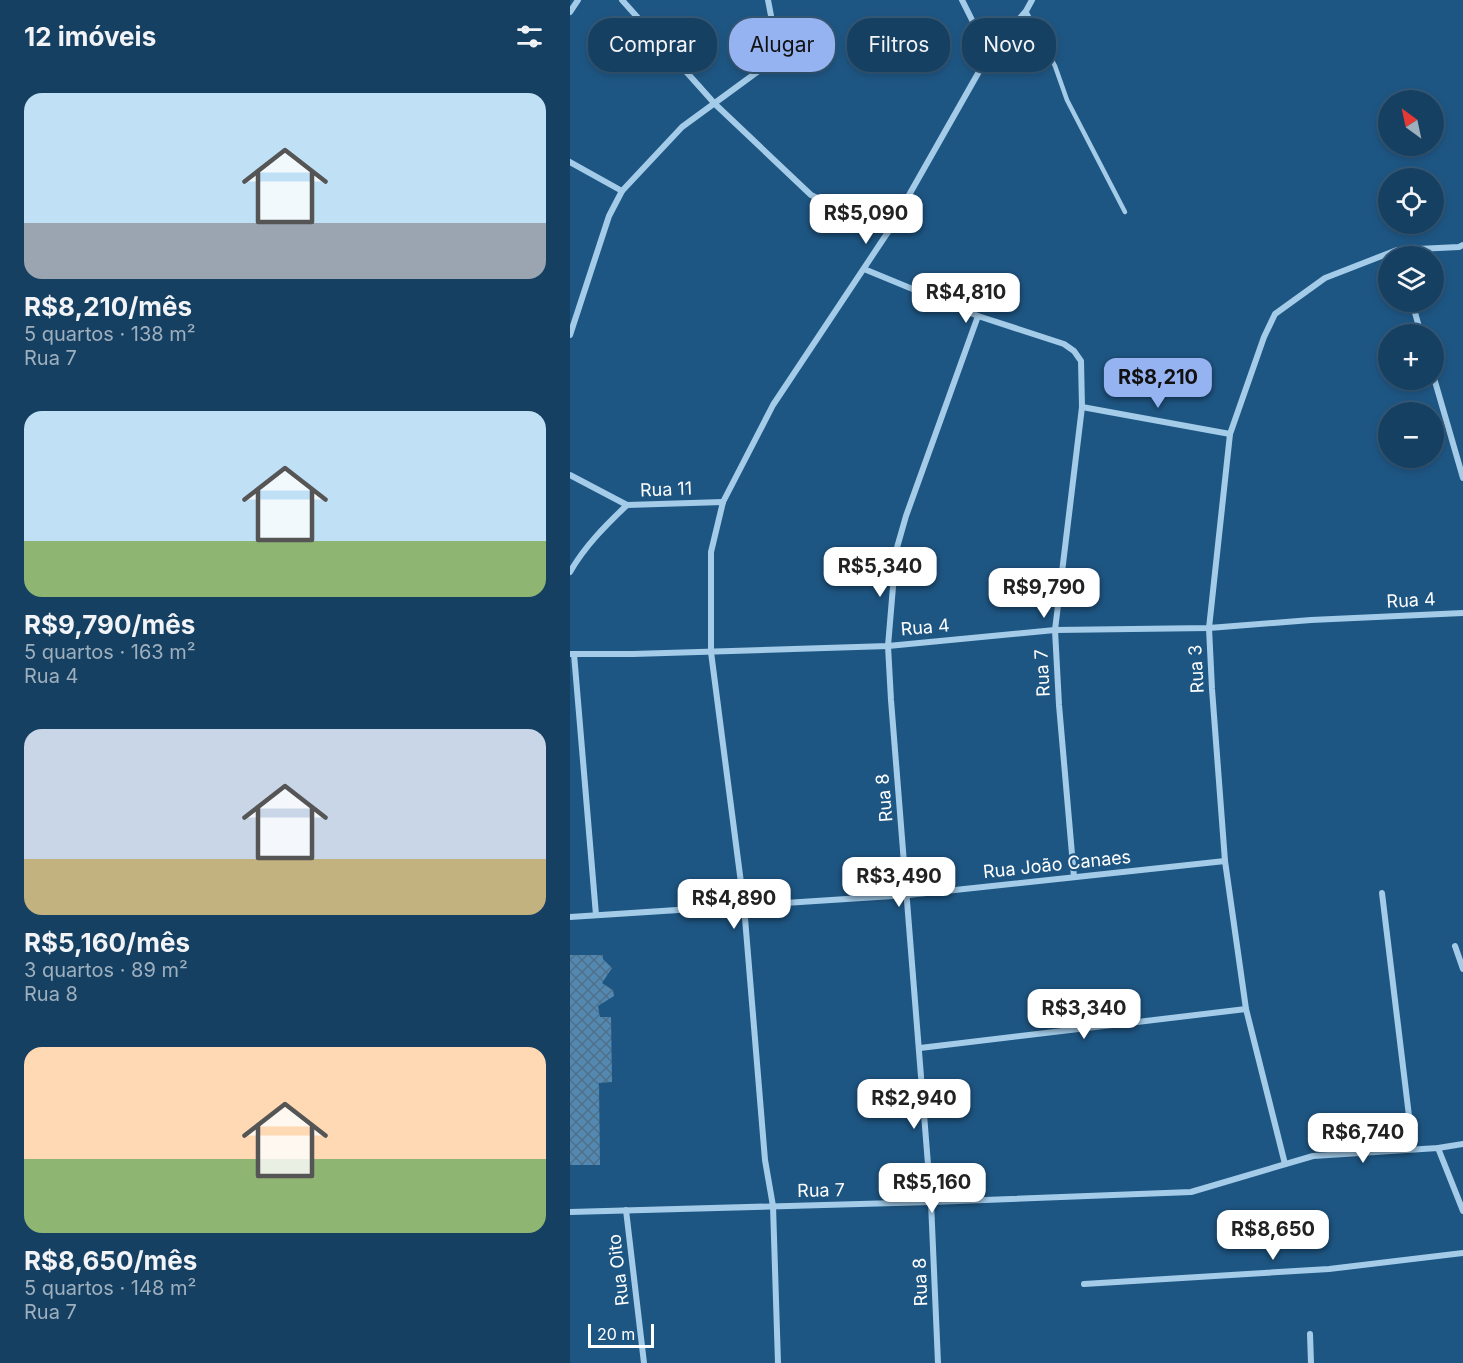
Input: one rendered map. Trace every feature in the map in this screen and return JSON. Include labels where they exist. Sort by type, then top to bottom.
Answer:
[{"type":"street","points":[[570,12],[578,0]]},
{"type":"street","points":[[622,0],[715,104],[811,195],[888,231]]},
{"type":"street","points":[[570,335],[609,216],[622,191],[682,127],[764,67],[772,44],[772,21],[768,0]]},
{"type":"street","points":[[962,0],[971,18]]},
{"type":"street","points":[[1020,18],[1032,0]]},
{"type":"street","points":[[778,1363],[773,1206],[765,1160],[744,906],[711,652],[711,552],[723,502],[773,405],[888,231],[979,72]]},
{"type":"street","points":[[570,162],[622,191]]},
{"type":"street","name":"Rua 3","points":[[1444,249],[1462,247]]},
{"type":"street","name":"Rua 3","points":[[1285,1164],[1246,1009],[1225,861],[1209,628],[1230,434],[1264,337],[1275,314],[1325,278],[1378,261]]},
{"type":"street","points":[[864,269],[978,316]]},
{"type":"street","name":"Rua 7","points":[[978,316],[1064,344],[1074,351],[1081,361],[1082,407],[1055,630],[1074,877]]},
{"type":"street","name":"Rua 8","points":[[938,1363],[932,1202],[888,646],[896,551],[906,516],[978,316]]},
{"type":"street","points":[[1437,390],[1463,478]]},
{"type":"street","points":[[1082,407],[1230,434]]},
{"type":"street","points":[[570,475],[627,505]]},
{"type":"street","name":"Rua 11","points":[[570,572],[578,557],[599,531],[627,505],[723,502]]},
{"type":"street","name":"Rua 4","points":[[572,654],[888,646],[1055,630],[1209,628],[1311,620],[1463,613]]},
{"type":"street","points":[[572,654],[596,915]]},
{"type":"street","name":"Rua João Canaes","points":[[570,917],[908,895],[1225,861]]},
{"type":"street","points":[[1382,893],[1413,1149]]},
{"type":"street","points":[[1455,946],[1463,969]]},
{"type":"street","points":[[920,1048],[1246,1009]]},
{"type":"street","name":"Rua 7","points":[[570,1212],[1191,1192],[1312,1156],[1438,1148],[1463,1144]]},
{"type":"street","points":[[1438,1148],[1463,1211]]},
{"type":"street","name":"Rua Oito","points":[[626,1210],[644,1363]]},
{"type":"street","points":[[1084,1284],[1329,1269],[1463,1253]]},
{"type":"street","points":[[1310,1334],[1311,1363]]},
{"type":"lane","points":[[1026,11],[1055,66],[1067,100],[1125,212]]},
{"type":"building","points":[[570,955],[603,955],[603,959],[612,968],[602,983],[613,990],[614,996],[598,1006],[600,1017],[611,1017],[612,1082],[599,1083],[600,1165],[570,1165]]}]
